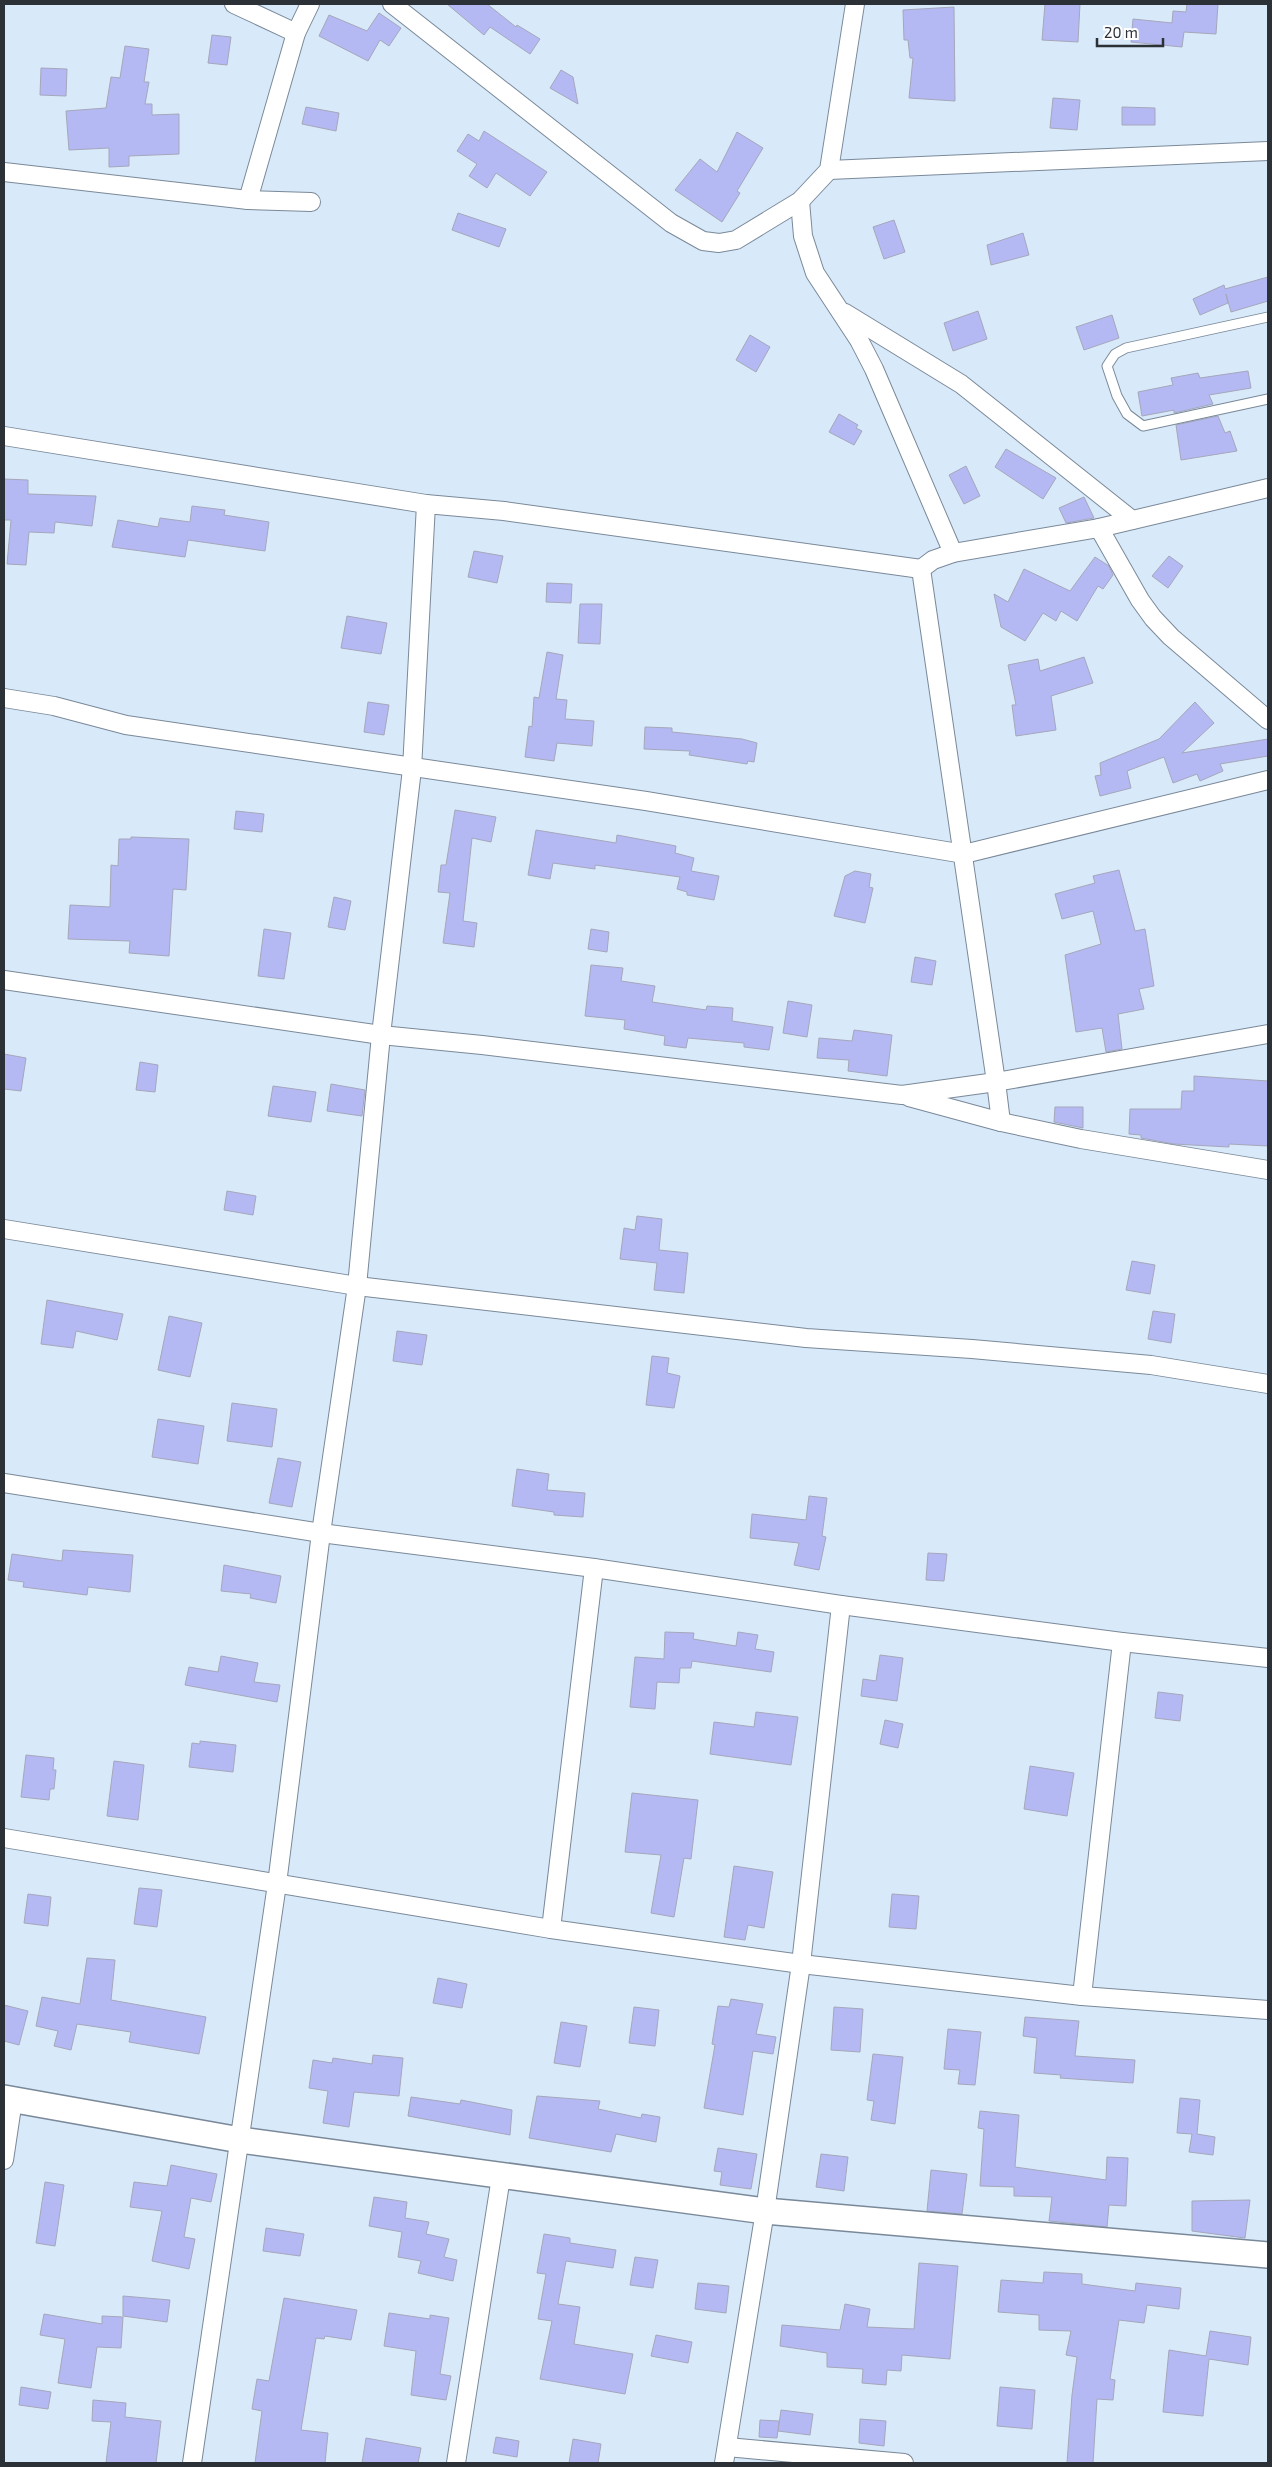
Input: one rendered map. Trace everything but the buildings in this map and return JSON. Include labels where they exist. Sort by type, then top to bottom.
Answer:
[{"type":"street","points":[[234,4],[296,34]]},
{"type":"street","points":[[248,200],[296,34],[310,4]]},
{"type":"street","points":[[392,4],[671,223],[703,241],[719,243],[736,240],[800,201],[830,170],[856,4]]},
{"type":"street","points":[[830,170],[1268,151]]},
{"type":"street","points":[[4,172],[248,200],[311,202]]},
{"type":"street","points":[[800,201],[803,236],[815,273],[859,340],[874,369],[953,553]]},
{"type":"street","points":[[840,310],[961,384],[1025,432],[1132,520]]},
{"type":"street","points":[[4,436],[426,504],[504,511],[921,569],[933,560],[953,553],[1098,528],[1268,488]]},
{"type":"street","points":[[192,2463],[277,1884],[321,1533],[357,1286],[381,1035],[412,769],[426,504]]},
{"type":"street","points":[[1098,528],[1140,600],[1153,618],[1172,637],[1268,720]]},
{"type":"street","points":[[921,569],[964,854],[1001,1122]]},
{"type":"street","points":[[4,698],[81,712],[126,725],[412,769],[646,801],[964,854],[1268,780]]},
{"type":"street","points":[[4,980],[381,1035],[482,1045],[902,1095],[1001,1122],[1081,1139],[1268,1170]]},
{"type":"street","points":[[902,1095],[996,1082],[1268,1034]]},
{"type":"street","points":[[4,1229],[357,1286],[806,1338],[972,1349],[1151,1365],[1268,1384]]},
{"type":"street","points":[[4,1483],[321,1533],[594,1568],[1122,1642],[1268,1658]]},
{"type":"street","points":[[551,1929],[594,1568]]},
{"type":"street","points":[[841,1604],[801,1964],[765,2212],[726,2455],[904,2463]]},
{"type":"street","points":[[1082,1996],[1122,1642]]},
{"type":"street","points":[[4,1838],[551,1929],[801,1964],[1082,1996],[1268,2010]]},
{"type":"street","points":[[4,2160],[9,2099],[240,2140],[765,2212],[1268,2255]]},
{"type":"street","points":[[456,2463],[501,2177]]},
{"type":"lane","points":[[1268,316],[1126,348],[1115,354],[1108,366],[1117,396],[1127,414],[1143,426],[1268,398]]}]
